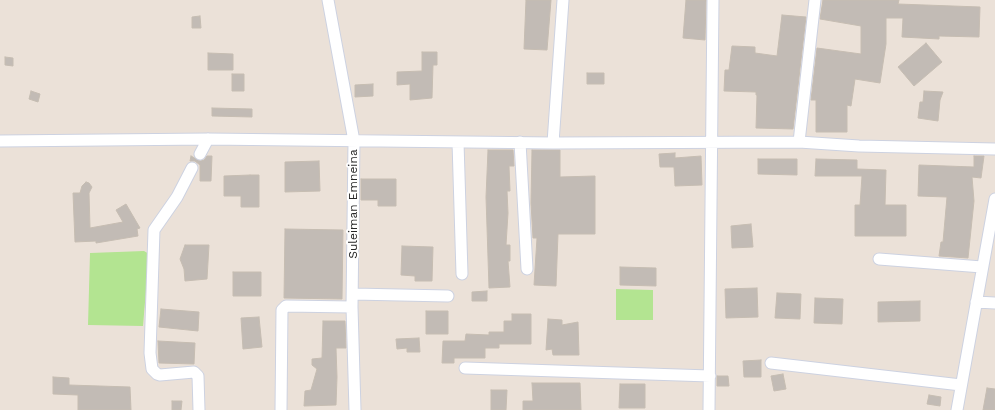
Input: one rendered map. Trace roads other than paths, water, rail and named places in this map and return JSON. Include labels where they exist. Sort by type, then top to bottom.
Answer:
[{"type":"street","name":"Suleiman Emneina","points":[[328,0],[354,141],[352,307],[355,410]]},
{"type":"street","points":[[553,143],[563,0]]},
{"type":"street","points":[[710,410],[711,143],[714,0]]},
{"type":"street","points":[[799,142],[814,0]]},
{"type":"street","points":[[200,154],[208,139]]},
{"type":"street","points":[[0,141],[208,139],[553,143],[799,142],[859,146],[995,149]]},
{"type":"street","points":[[458,142],[462,274]]},
{"type":"street","points":[[520,142],[527,269]]},
{"type":"street","points":[[192,168],[177,197],[154,230],[150,353],[152,369],[160,376],[194,372],[198,376],[199,410]]},
{"type":"street","points":[[957,410],[995,199]]},
{"type":"street","points":[[879,260],[982,267]]},
{"type":"street","points":[[353,294],[448,296]]},
{"type":"street","points":[[976,302],[995,303]]},
{"type":"street","points":[[281,410],[282,310],[286,306],[352,307]]},
{"type":"street","points":[[771,363],[961,385]]},
{"type":"street","points":[[465,368],[710,376]]}]
